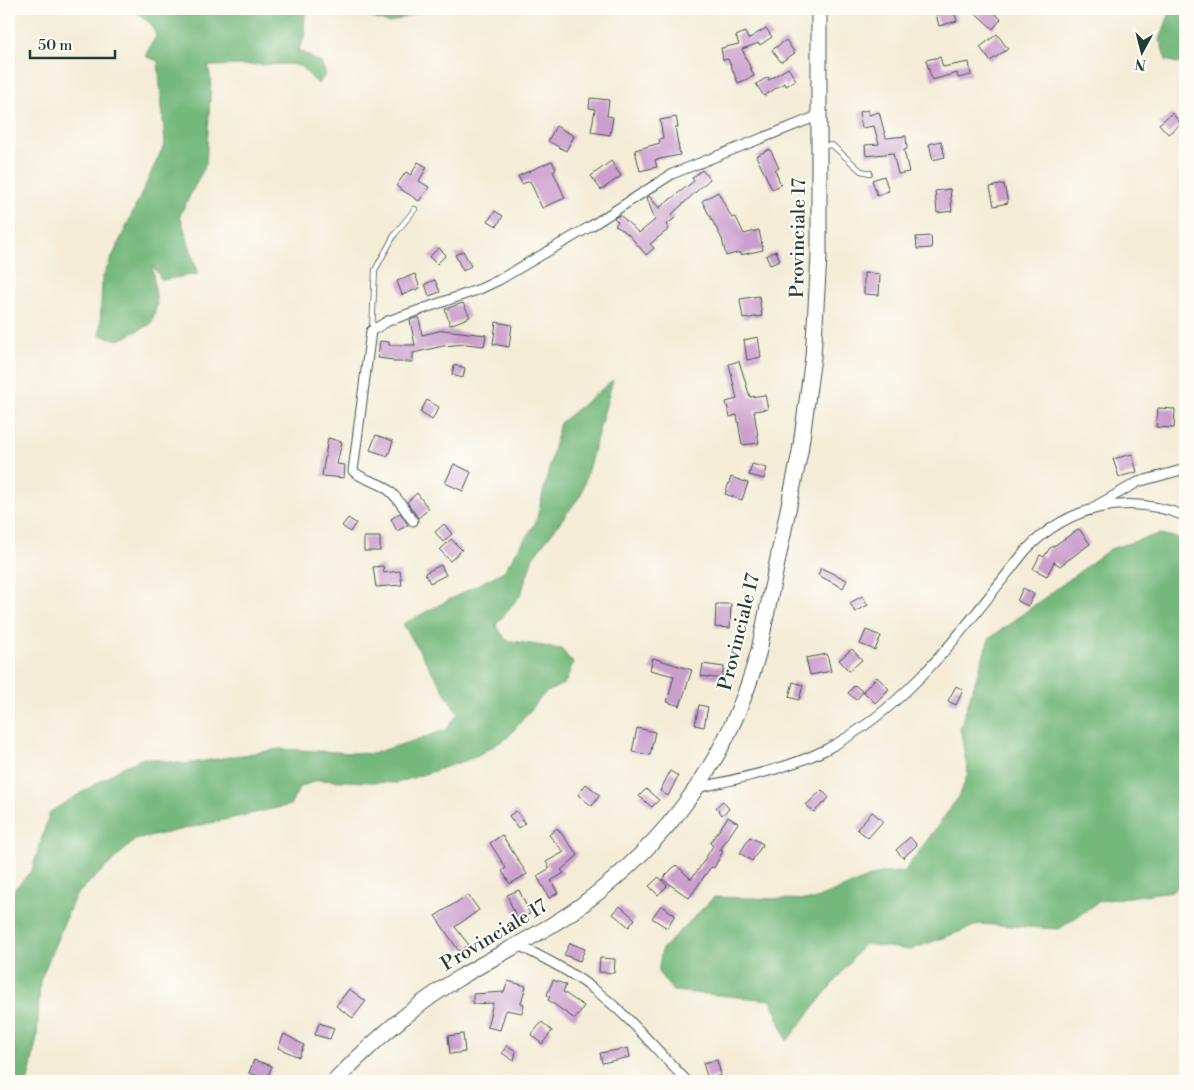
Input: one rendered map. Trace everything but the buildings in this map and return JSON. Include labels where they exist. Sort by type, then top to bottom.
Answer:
[{"type":"main road","name":"Provinciale 17","points":[[335,1081],[377,1039],[415,1007],[578,907],[607,885],[654,841],[697,788],[730,733],[748,689],[767,616],[784,518],[800,452],[813,357],[819,256],[820,115],[818,9]]},
{"type":"street","points":[[412,521],[395,497],[383,486],[359,477],[353,471],[372,331],[388,321],[480,289],[499,280],[672,174],[820,115]]},
{"type":"street","points":[[697,788],[729,782],[792,763],[823,750],[872,721],[910,688],[951,644],[1038,537],[1065,519],[1089,509],[1138,482],[1185,469]]},
{"type":"street","points":[[1089,509],[1145,504],[1165,508],[1185,516]]},
{"type":"street","points":[[516,944],[557,965],[592,987],[687,1081]]},
{"type":"lane","points":[[820,146],[832,145],[861,171],[870,173]]},
{"type":"lane","points":[[372,331],[375,270],[395,234],[415,209]]},
{"type":"green space","points":[[133,9],[305,9],[304,39],[298,50],[321,63],[326,74],[318,84],[300,66],[289,64],[208,66],[211,80],[206,164],[180,215],[198,274],[162,280],[152,265],[157,305],[151,324],[119,340],[100,335],[102,279],[165,143],[158,61],[145,56],[156,36],[152,25]]},
{"type":"green space","points":[[354,9],[427,9],[389,23],[354,12]]},
{"type":"green space","points":[[1171,9],[1185,9],[1185,65],[1166,60],[1160,40]]},
{"type":"green space","points":[[613,380],[581,495],[533,557],[521,594],[496,625],[506,640],[561,649],[573,663],[565,683],[545,693],[507,738],[473,758],[397,783],[318,780],[300,787],[290,805],[135,840],[75,896],[40,981],[37,1037],[28,1081],[9,1081],[9,895],[32,870],[50,812],[125,766],[144,758],[185,764],[280,749],[372,754],[446,730],[458,714],[403,624],[504,571],[536,522],[560,423]]},
{"type":"green space","points":[[1159,534],[1185,539],[1185,882],[1172,891],[1100,901],[1059,929],[980,924],[910,950],[864,944],[787,1041],[771,1000],[673,991],[658,972],[662,949],[714,897],[813,900],[880,873],[904,872],[960,795],[968,773],[960,728],[989,639],[1110,549]]}]
